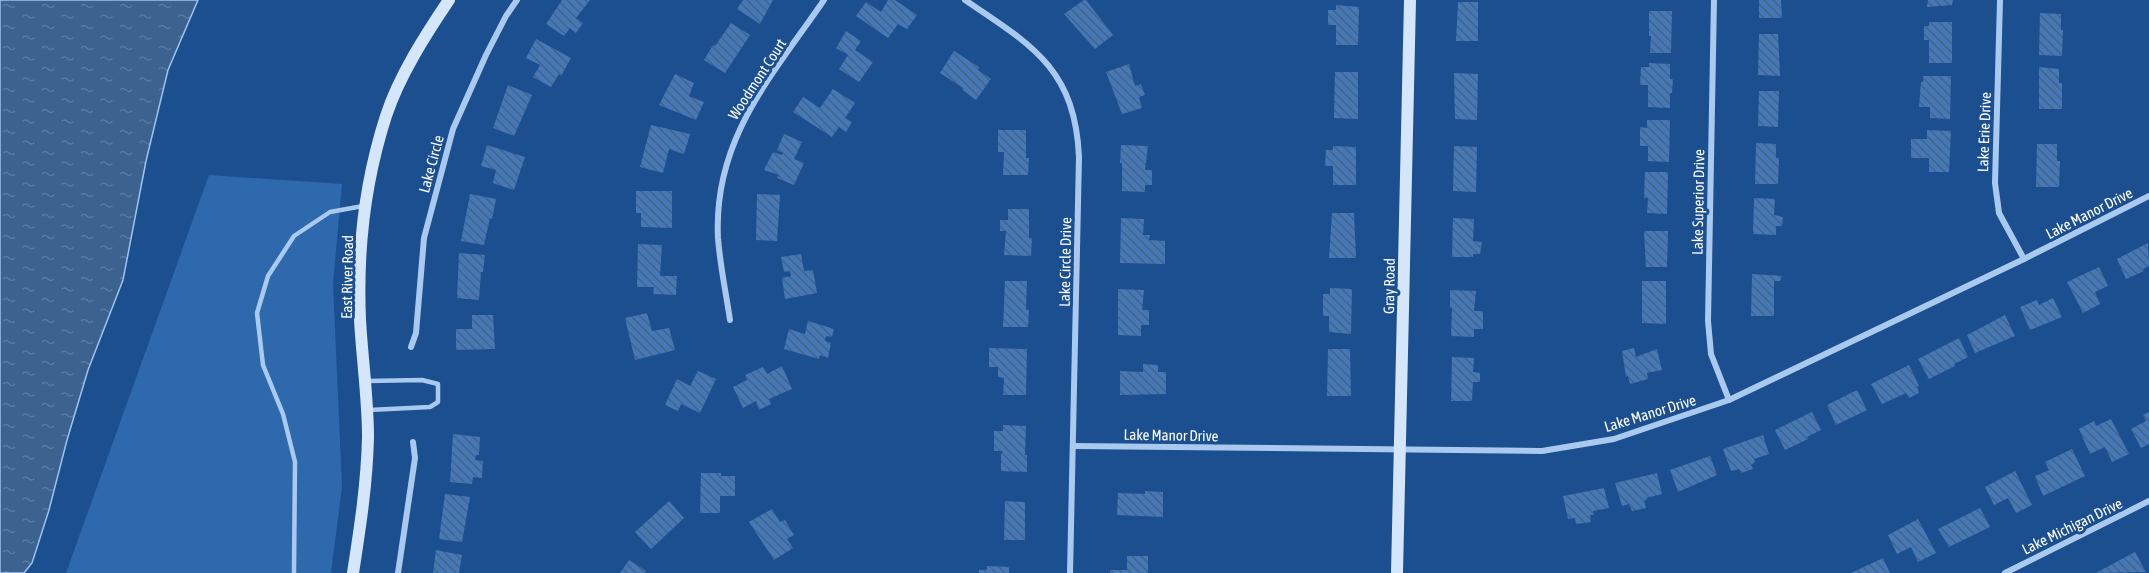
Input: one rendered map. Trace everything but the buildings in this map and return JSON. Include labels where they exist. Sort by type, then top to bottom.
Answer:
[{"type":"street","name":"East River Road","points":[[353,573],[366,485],[368,435],[360,317],[360,254],[369,180],[387,114],[414,54],[449,0]]},
{"type":"street","name":"Lake Circle","points":[[411,347],[416,333],[424,238],[453,129],[491,45],[517,0]]},
{"type":"street","name":"Woodmont Court","points":[[730,320],[718,230],[722,187],[731,146],[754,102],[824,0]]},
{"type":"street","name":"Lake Circle Drive","points":[[965,0],[1024,40],[1044,60],[1061,81],[1076,122],[1079,157],[1070,573]]},
{"type":"street","name":"Gray Road","points":[[1397,573],[1410,0]]},
{"type":"street","name":"Lake Superior Drive","points":[[1714,0],[1708,321],[1712,354],[1729,400]]},
{"type":"street","name":"Lake Erie Drive","points":[[2000,0],[1995,183],[1999,213],[2024,259]]},
{"type":"street","name":"Lake Manor Drive","points":[[1074,446],[1542,451],[1614,439],[1729,400],[2024,259],[2149,196]]},
{"type":"street","points":[[398,573],[415,458],[413,442]]},
{"type":"street","name":"Lake Michigan Drive","points":[[2005,573],[2149,501]]},
{"type":"lane","points":[[294,573],[295,462],[283,414],[263,365],[257,313],[268,276],[294,236],[330,212],[366,206]]},
{"type":"lane","points":[[364,381],[422,380],[438,384],[439,392],[438,402],[430,407],[366,410]]},
{"type":"shaded area","points":[[209,175],[342,184],[333,284],[342,487],[331,573],[66,573]]},
{"type":"water","points":[[0,0],[198,0],[168,70],[146,161],[123,280],[88,370],[32,563],[24,573],[0,573]]}]
